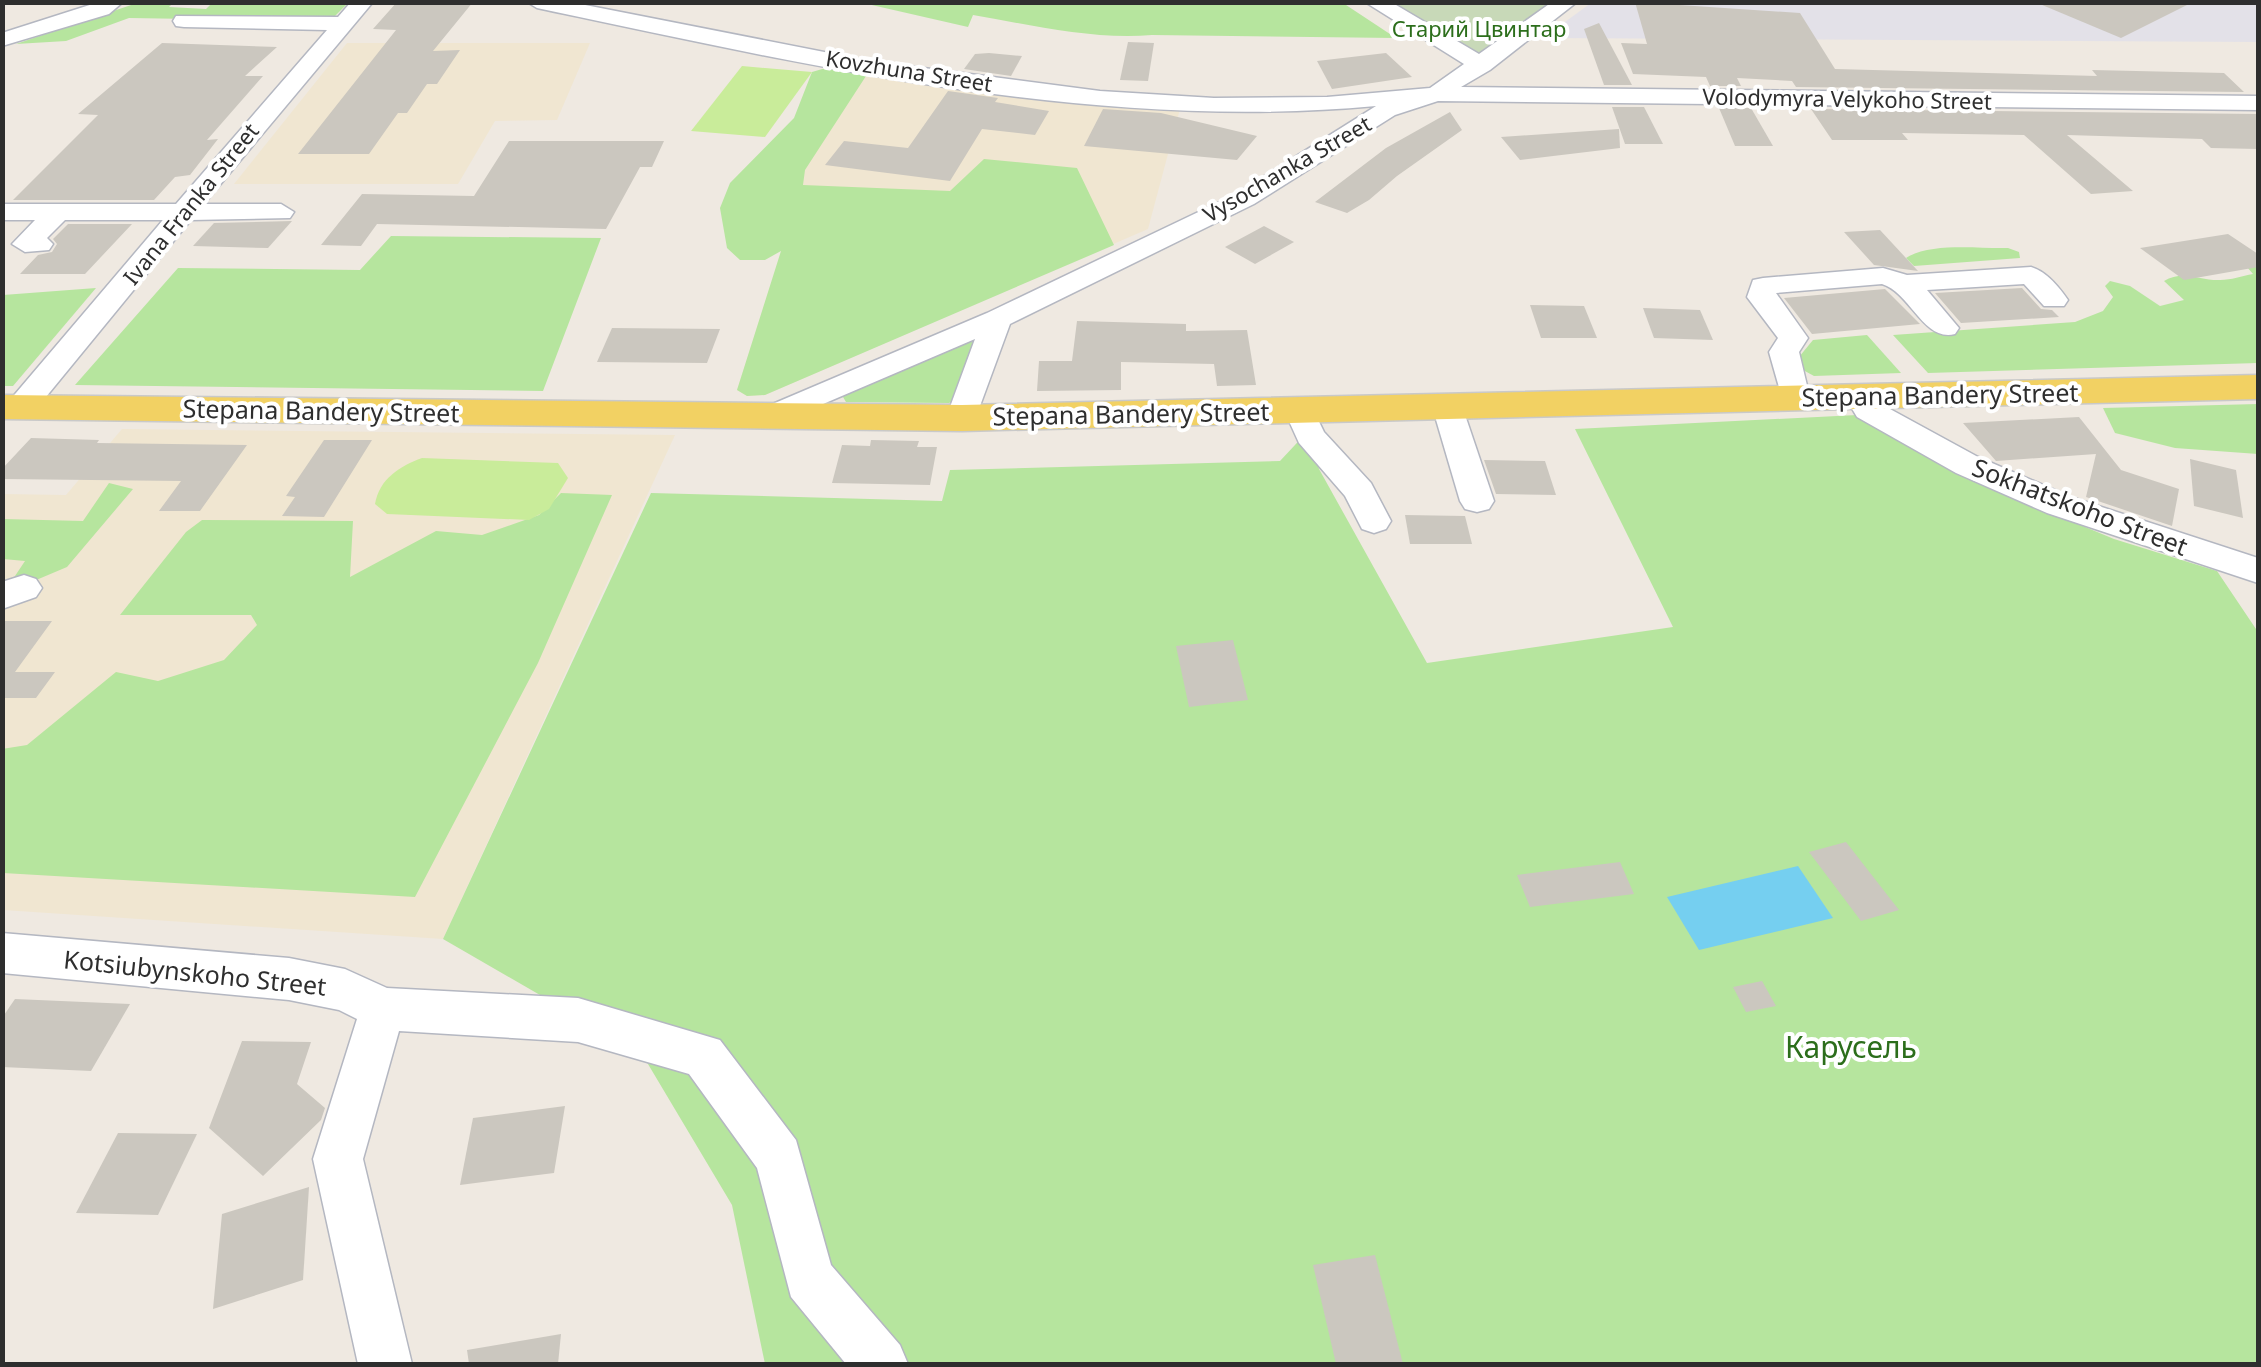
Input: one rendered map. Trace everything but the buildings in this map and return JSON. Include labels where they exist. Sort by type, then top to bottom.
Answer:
[{"type":"main road","name":"Stepana Bandery Street","points":[[12,407],[962,418],[2258,387]]},
{"type":"street","points":[[2,40],[102,10],[113,2]]},
{"type":"street","name":"Ivana Franka Street","points":[[12,407],[186,212],[363,2]]},
{"type":"street","name":"Kovzhuna Street","points":[[537,2],[808,55],[1000,85],[1142,100],[1286,107],[1371,103],[1436,94]]},
{"type":"street","points":[[1376,2],[1482,65]]},
{"type":"street","name":"Vysochanka Street","points":[[766,418],[996,319],[1245,199],[1386,110],[1436,94],[1567,2]]},
{"type":"street","points":[[184,21],[343,24]]},
{"type":"street","name":"Volodymyra Velykoho Street","points":[[1436,94],[2258,103]]},
{"type":"street","points":[[1286,107],[1326,132],[1331,148]]},
{"type":"street","points":[[2,212],[280,212]]},
{"type":"street","points":[[40,244],[25,244],[58,212]]},
{"type":"street","points":[[1795,398],[1784,352],[1793,338],[1761,297],[1763,286],[1883,276],[1906,283],[2030,275],[2054,300]]},
{"type":"street","points":[[1906,283],[1945,328]]},
{"type":"street","points":[[962,418],[996,319]]},
{"type":"street","name":"Sokhatskoho Street","points":[[1860,397],[1868,410],[1982,472],[2120,527],[2258,571]]},
{"type":"street","points":[[1447,406],[1477,500]]},
{"type":"street","points":[[1299,410],[1310,436],[1359,491],[1374,521]]},
{"type":"street","name":"Kotsiubynskoho Street","points":[[2,953],[289,979],[345,990],[383,1010]]},
{"type":"street","points":[[385,1364],[338,1159],[383,1010],[578,1020],[704,1056],[779,1157],[808,1279],[881,1364]]},
{"type":"shaded area","points":[[1591,3],[2258,3],[2258,42],[1543,38]]},
{"type":"shaded area","points":[[347,43],[590,43],[557,120],[495,121],[458,184],[234,184]]},
{"type":"shaded area","points":[[855,69],[1180,109],[1148,229],[765,395],[747,396],[737,390],[794,213],[785,184]]},
{"type":"shaded area","points":[[122,429],[675,435],[443,939],[3,910],[2,494],[66,495]]},
{"type":"green space","points":[[213,2],[347,4],[330,21],[129,18],[66,41],[16,44],[137,3],[173,3],[169,7],[206,9]]},
{"type":"green space","points":[[863,3],[1343,3],[1396,38],[1107,35],[973,15],[968,27]]},
{"type":"green space","name":"Старий Цвинтар","points":[[1385,3],[1565,3],[1482,65]]},
{"type":"green space","points":[[742,66],[812,72],[765,137],[691,131]]},
{"type":"green space","points":[[829,67],[866,76],[805,170],[803,185],[950,191],[984,159],[1077,168],[1114,245],[765,395],[747,396],[737,390],[781,251],[765,260],[740,260],[727,248],[720,208],[730,183],[794,118],[812,72]]},
{"type":"green space","points":[[391,236],[601,238],[543,391],[75,385],[178,268],[360,270]]},
{"type":"green space","points":[[1942,248],[2008,248],[2019,252],[2020,258],[1914,266],[1906,258]]},
{"type":"green space","points":[[2258,264],[2258,363],[1928,373],[1893,335],[2075,322],[2103,311],[2113,297],[2105,286],[2110,281],[2130,286],[2160,306],[2184,300],[2164,281],[2171,278],[2228,279],[2253,274],[2247,267]]},
{"type":"green space","points":[[96,288],[13,386],[3,386],[3,295]]},
{"type":"green space","points":[[1867,335],[1901,373],[1814,376],[1803,370],[1799,357],[1813,340]]},
{"type":"green space","points":[[974,338],[979,342],[961,396],[949,403],[846,402],[843,397],[850,390]]},
{"type":"green space","points":[[2258,404],[2258,454],[2175,448],[2115,433],[2103,408]]},
{"type":"green space","name":"Карусель","points":[[1857,415],[1958,474],[2114,539],[2217,571],[2258,632],[2258,1364],[765,1364],[732,1205],[642,1054],[443,939],[651,493],[942,501],[950,470],[1280,461],[1309,430],[1319,469],[1427,663],[1673,627],[1575,429]]},
{"type":"green space","points":[[422,458],[558,463],[568,478],[549,509],[529,520],[387,514],[375,504],[381,487],[399,469]]},
{"type":"green space","points":[[109,483],[133,489],[67,567],[3,594],[25,561],[3,559],[3,519],[83,521]]},
{"type":"green space","points":[[561,493],[612,495],[538,663],[415,897],[3,873],[2,749],[27,745],[116,672],[158,681],[224,660],[257,625],[251,615],[120,615],[186,532],[202,520],[353,521],[350,577],[436,531],[482,535],[539,515]]},
{"type":"water","points":[[1798,866],[1833,918],[1699,950],[1667,897]]}]
